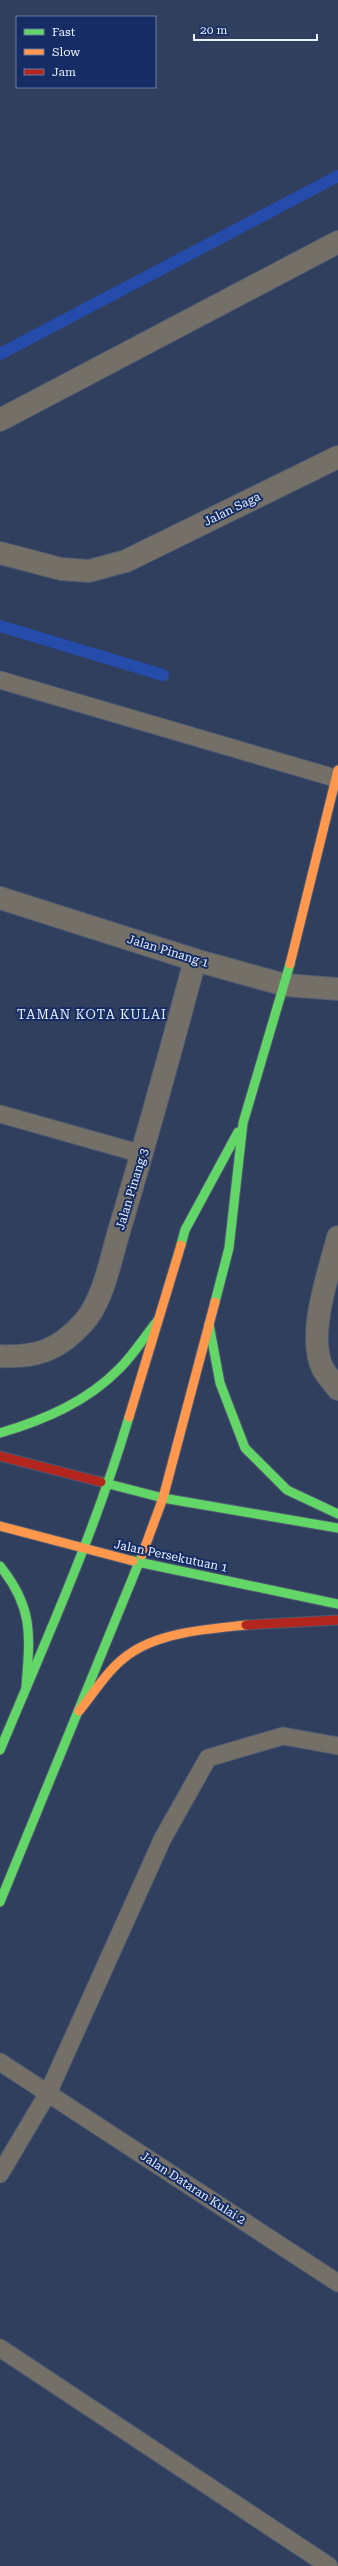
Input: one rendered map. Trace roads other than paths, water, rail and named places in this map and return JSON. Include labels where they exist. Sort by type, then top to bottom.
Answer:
[{"type":"main road","points":[[0,1902],[139,1563],[163,1498],[229,1248],[243,1123],[285,985],[337,774]]},
{"type":"main road","points":[[0,1750],[85,1549],[108,1485],[185,1230],[243,1123]]},
{"type":"main road","points":[[0,1433],[32,1424],[79,1401],[119,1368],[158,1320]]},
{"type":"main road","points":[[209,1324],[220,1383],[245,1448],[287,1490],[338,1514]]},
{"type":"main road","points":[[0,1456],[163,1498],[338,1528]]},
{"type":"main road","name":"Jalan Persekutuan 1","points":[[0,1526],[139,1563],[338,1604]]},
{"type":"main road","points":[[0,1566],[15,1582],[30,1621],[26,1687]]},
{"type":"main road","points":[[79,1711],[129,1654],[174,1634],[234,1627],[338,1620]]},
{"type":"street","points":[[0,420],[338,242]]},
{"type":"street","name":"Jalan Saga","points":[[0,553],[61,569],[89,571],[126,560],[338,457]]},
{"type":"street","name":"Jalan Pinang 1","points":[[0,898],[195,960],[285,985],[338,989]]},
{"type":"street","name":"Jalan Pinang 3","points":[[0,1356],[21,1357],[59,1346],[84,1322],[100,1292],[142,1154],[195,960]]},
{"type":"street","points":[[338,1237],[320,1310],[316,1345],[323,1369],[338,1389]]},
{"type":"lane","points":[[0,680],[337,774]]},
{"type":"lane","points":[[0,1114],[142,1154]]},
{"type":"lane","points":[[0,2174],[48,2093],[163,1838],[208,1758],[283,1736],[338,1746]]},
{"type":"lane","name":"Jalan Dataran Kulai 2","points":[[0,2062],[338,2283]]},
{"type":"lane","points":[[0,2348],[329,2566]]},
{"type":"waterway","points":[[0,354],[338,176]]},
{"type":"waterway","points":[[0,626],[163,675]]},
{"type":"district","name":"TAMAN KOTA KULAI","points":[[92,1014]]}]
